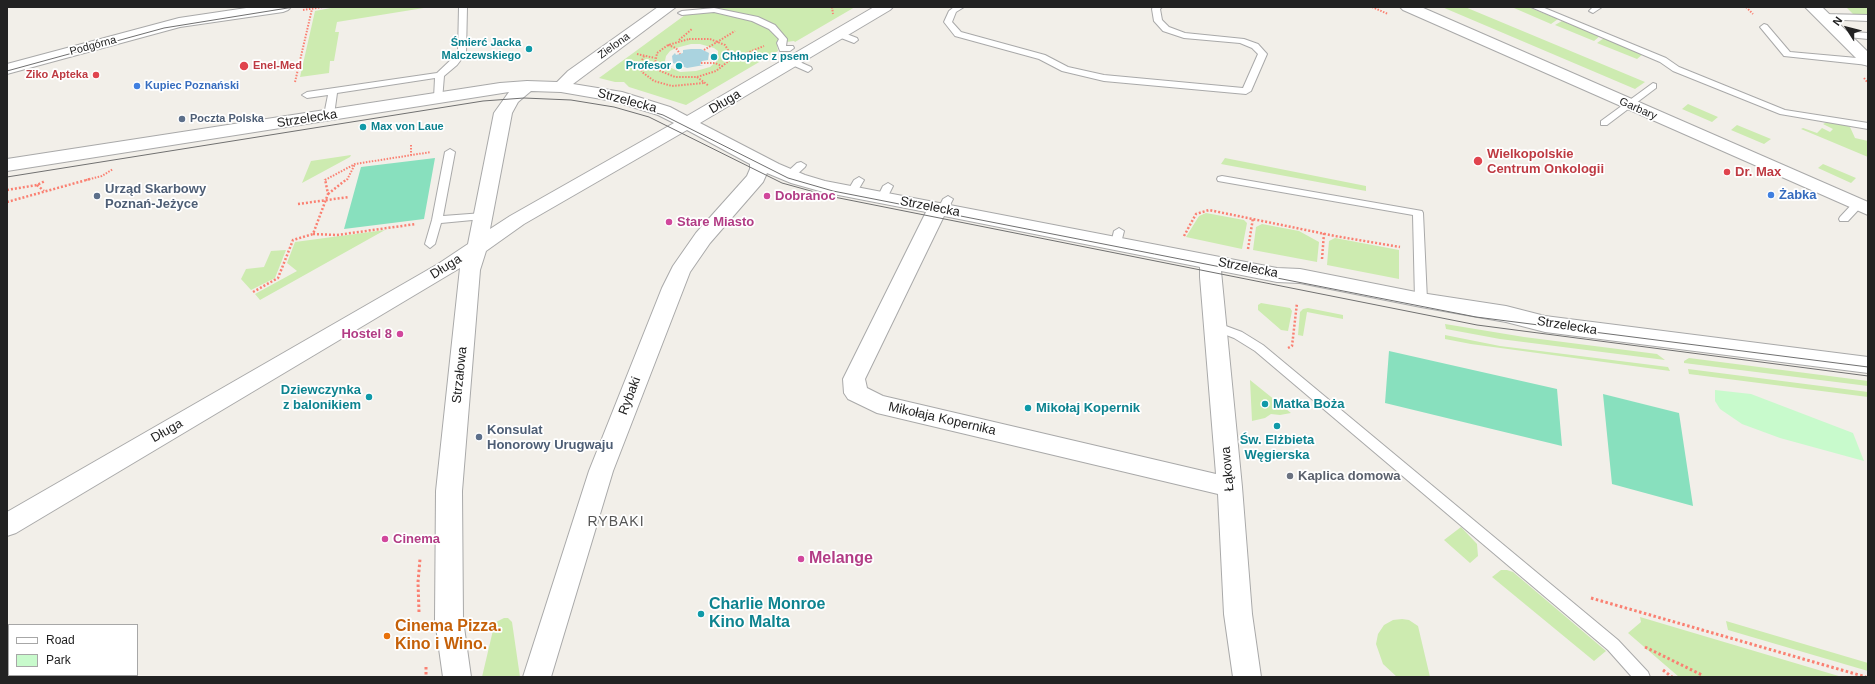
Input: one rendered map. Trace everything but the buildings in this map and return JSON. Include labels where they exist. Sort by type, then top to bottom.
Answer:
[{"type":"street","name":"Podgórna","points":[[7,69],[179,24],[283,7]]},
{"type":"street","name":"Długa","points":[[7,525],[444,269],[517,220],[664,134],[687,123],[799,58],[847,37],[885,7]]},
{"type":"street","name":"Garbary","points":[[1408,7],[1863,207]]},
{"type":"street","name":"Zielona","points":[[561,87],[574,74],[674,9]]},
{"type":"street","points":[[1818,12],[1868,61]]},
{"type":"street","name":"Strzelecka","points":[[7,166],[500,88],[527,86],[561,87],[616,96],[664,111],[759,162],[795,170],[815,184],[856,186],[943,205],[1117,237],[1211,261],[1277,274],[1300,276],[1421,300],[1506,314],[1544,324],[1868,365]]},
{"type":"street","name":"Strzałowa","points":[[457,677],[449,620],[449,490],[470,270],[477,247],[503,113],[512,98],[527,86]]},
{"type":"street","name":"Rybaki","points":[[537,677],[601,471],[672,288],[684,265],[702,238],[756,178],[759,170],[759,162]]},
{"type":"street","name":"Mikołaja Kopernika","points":[[943,205],[854,379],[856,392],[877,404],[1230,487]]},
{"type":"street","name":"Łąkowa","points":[[1211,261],[1210,277],[1230,487],[1238,614],[1247,677]]},
{"type":"lane","points":[[307,95],[440,75],[454,63],[462,53],[463,7]]},
{"type":"lane","points":[[960,7],[953,11],[948,22],[958,34],[1042,57],[1065,69],[1104,78],[1246,91],[1263,54],[1255,46],[1241,41],[1184,35],[1166,29],[1158,21],[1156,9],[1158,7]]},
{"type":"lane","points":[[1535,7],[1663,60],[1676,69],[1782,112],[1868,126]]},
{"type":"lane","points":[[674,9],[714,10],[755,19],[772,27],[783,39],[788,38],[799,58]]},
{"type":"lane","points":[[1818,12],[1868,18]]},
{"type":"lane","points":[[1764,27],[1787,54],[1868,61]]},
{"type":"lane","points":[[1841,34],[1868,36]]},
{"type":"lane","points":[[1668,75],[1676,69]]},
{"type":"lane","points":[[439,98],[440,75]]},
{"type":"lane","points":[[1604,123],[1653,86]]},
{"type":"lane","points":[[329,115],[333,92]]},
{"type":"lane","points":[[430,244],[437,220],[450,152]]},
{"type":"lane","points":[[1222,179],[1418,213],[1421,300]]},
{"type":"lane","points":[[1844,219],[1863,207]]},
{"type":"lane","points":[[437,220],[483,216]]},
{"type":"lane","points":[[1215,326],[1238,335],[1268,356],[1613,645],[1642,677]]},
{"type":"path","points":[[303,10],[323,7]]},
{"type":"path","points":[[294,87],[312,9]]},
{"type":"path","points":[[730,60],[731,55],[725,45],[710,39],[689,39],[668,45],[657,53],[655,64],[658,70],[665,74],[680,77],[697,77],[712,73],[724,67],[730,60],[783,39]]},
{"type":"path","points":[[668,45],[676,48],[680,54]]},
{"type":"path","points":[[704,50],[711,46]]},
{"type":"path","points":[[633,53],[655,58]]},
{"type":"path","points":[[644,56],[640,65],[642,72],[654,81],[672,86],[704,82]]},
{"type":"path","points":[[701,63],[715,64],[724,67]]},
{"type":"path","points":[[697,77],[713,89]]},
{"type":"path","points":[[411,145],[411,155]]},
{"type":"path","points":[[313,234],[328,194],[325,179],[355,164],[449,149],[450,152]]},
{"type":"path","points":[[328,194],[346,182],[355,164]]},
{"type":"path","points":[[7,202],[102,176],[119,166]]},
{"type":"path","points":[[7,190],[37,185],[48,179]]},
{"type":"path","points":[[37,185],[44,192]]},
{"type":"path","points":[[298,204],[349,197]]},
{"type":"path","points":[[1182,239],[1196,214],[1209,210],[1335,236],[1405,247]]},
{"type":"path","points":[[253,292],[278,278],[293,240],[313,234],[337,235],[437,220]]},
{"type":"path","points":[[1268,356],[1292,346],[1297,303]]},
{"type":"path","points":[[420,551],[418,582],[420,617]]},
{"type":"path","points":[[1587,597],[1866,677]]},
{"type":"path","points":[[1638,643],[1702,675]]},
{"type":"path","points":[[426,662],[426,677]]},
{"type":"green space","points":[[336,7],[430,7],[337,22],[335,32],[339,32],[334,61],[330,61],[329,73],[300,77],[315,11]]},
{"type":"green space","points":[[701,7],[855,7],[795,42],[786,42],[786,45],[777,46],[778,51],[686,105],[629,87],[624,82],[615,82],[599,78],[685,15],[694,15],[695,10],[700,10]],"holes":[[[691,44],[700,44],[714,48],[718,51],[718,60],[710,67],[696,71],[680,72],[667,66],[665,61],[666,56],[670,51]]]},
{"type":"green space","points":[[1442,7],[1465,7],[1645,82],[1635,89]]},
{"type":"green space","points":[[1528,7],[1558,19],[1551,24],[1514,8]]},
{"type":"green space","points":[[1846,7],[1866,7],[1868,9],[1868,16],[1854,15]]},
{"type":"green space","points":[[1562,21],[1600,36],[1594,41],[1555,25]]},
{"type":"green space","points":[[1604,38],[1643,54],[1637,59],[1597,43]]},
{"type":"green space","points":[[1688,104],[1718,117],[1712,122],[1682,109]]},
{"type":"green space","points":[[1827,122],[1846,125],[1850,127],[1855,138],[1868,141],[1868,157],[1801,129],[1803,128],[1817,133],[1822,128],[1830,132],[1833,129],[1823,124]]},
{"type":"green space","points":[[1737,125],[1771,139],[1764,144],[1731,130]]},
{"type":"green space","points":[[351,155],[350,157],[302,183],[311,161]]},
{"type":"green space","points":[[435,158],[424,219],[344,229],[361,167]]},
{"type":"green space","points":[[1225,158],[1366,186],[1366,191],[1221,164]]},
{"type":"green space","points":[[1823,164],[1856,178],[1851,183],[1818,168]]},
{"type":"green space","points":[[1206,213],[1244,220],[1247,223],[1242,249],[1186,237],[1199,216]]},
{"type":"green space","points":[[1262,224],[1299,231],[1319,242],[1317,262],[1253,250],[1256,227]]},
{"type":"green space","points":[[385,230],[260,300],[255,294],[297,271],[287,263],[295,242]]},
{"type":"green space","points":[[1335,238],[1399,250],[1399,279],[1327,265],[1329,241]]},
{"type":"green space","points":[[286,250],[275,278],[251,290],[241,279],[246,269],[264,267],[271,251]]},
{"type":"green space","points":[[1261,303],[1290,308],[1292,311],[1288,331],[1281,330],[1258,310],[1258,305]]},
{"type":"green space","points":[[1308,308],[1343,315],[1343,319],[1307,312],[1303,336],[1298,335],[1300,312],[1303,309]]},
{"type":"green space","points":[[1445,324],[1524,337],[1657,354],[1665,360],[1500,339],[1446,329]]},
{"type":"green space","points":[[1445,335],[1500,346],[1668,367],[1670,371],[1471,344],[1445,339]]},
{"type":"green space","points":[[1389,351],[1557,389],[1562,446],[1385,403]]},
{"type":"green space","points":[[1689,358],[1868,381],[1868,386],[1684,363],[1684,361]]},
{"type":"green space","points":[[1688,369],[1868,392],[1868,397],[1689,374]]},
{"type":"green space","points":[[1250,380],[1291,413],[1280,415],[1271,414],[1265,418],[1252,421]]},
{"type":"green space","points":[[1715,390],[1751,394],[1853,433],[1864,461],[1780,438],[1742,424],[1720,409],[1715,401]]},
{"type":"green space","points":[[1603,394],[1679,413],[1693,506],[1612,484]]},
{"type":"green space","points":[[1461,527],[1477,544],[1478,556],[1470,563],[1444,540]]},
{"type":"green space","points":[[1501,570],[1513,572],[1606,651],[1594,661],[1492,577]]},
{"type":"green space","points":[[1640,617],[1842,677],[1679,677],[1628,633],[1641,622]]},
{"type":"green space","points":[[504,618],[508,618],[512,622],[520,677],[482,677],[494,626],[496,622]]},
{"type":"green space","points":[[1393,620],[1409,620],[1418,626],[1430,677],[1397,677],[1383,664],[1376,644],[1378,634],[1384,625]]},
{"type":"green space","points":[[1726,621],[1868,663],[1868,671],[1728,630]]},
{"type":"water","points":[[701,49],[709,53],[708,60],[702,61],[700,65],[704,65],[687,68],[673,63],[672,56],[675,53],[676,55],[683,53],[683,50]]},
{"type":"tram line","points":[[7,71],[164,28],[294,7]]},
{"type":"tram line","points":[[7,177],[483,101],[524,98],[571,100],[614,107],[649,117],[782,183],[829,196],[1477,325],[1868,376]]},
{"type":"tram line","points":[[624,103],[663,115],[788,178],[833,191],[1476,317],[1868,367]]},
{"type":"place","name":"Śmierć Jacka Malczewskiego","points":[[529,49]]},
{"type":"place","name":"Chłopiec z psem","points":[[714,57]]},
{"type":"place","name":"Enel-Med","points":[[244,66]]},
{"type":"place","name":"Profesor","points":[[679,66]]},
{"type":"place","name":"Ziko Apteka","points":[[96,75]]},
{"type":"place","name":"Kupiec Poznański","points":[[137,86]]},
{"type":"place","name":"Poczta Polska","points":[[182,119]]},
{"type":"place","name":"Max von Laue","points":[[363,127]]},
{"type":"place","name":"Wielkopolskie Centrum Onkologii","points":[[1478,161]]},
{"type":"place","name":"Dr. Max","points":[[1727,172]]},
{"type":"place","name":"Żabka","points":[[1771,195]]},
{"type":"place","name":"Urząd Skarbowy Poznań-Jeżyce","points":[[97,196]]},
{"type":"place","name":"Dobranoc","points":[[767,196]]},
{"type":"place","name":"Stare Miasto","points":[[669,222]]},
{"type":"place","name":"Hostel 8","points":[[400,334]]},
{"type":"place","name":"Dziewczynka z balonikiem","points":[[369,397]]},
{"type":"place","name":"Matka Boża","points":[[1265,404]]},
{"type":"place","name":"Mikołaj Kopernik","points":[[1028,408]]},
{"type":"place","name":"Św. Elżbieta Węgierska","points":[[1277,426]]},
{"type":"place","name":"Konsulat Honorowy Urugwaju","points":[[479,437]]},
{"type":"place","name":"Kaplica domowa","points":[[1290,476]]},
{"type":"place","name":"Cinema","points":[[385,539]]},
{"type":"place","name":"Melange","points":[[801,559]]},
{"type":"place","name":"Charlie Monroe Kino Malta","points":[[701,614]]},
{"type":"place","name":"Cinema Pizza. Kino i Wino.","points":[[387,636]]},
{"type":"district","name":"RYBAKI","points":[[616,522]]}]
